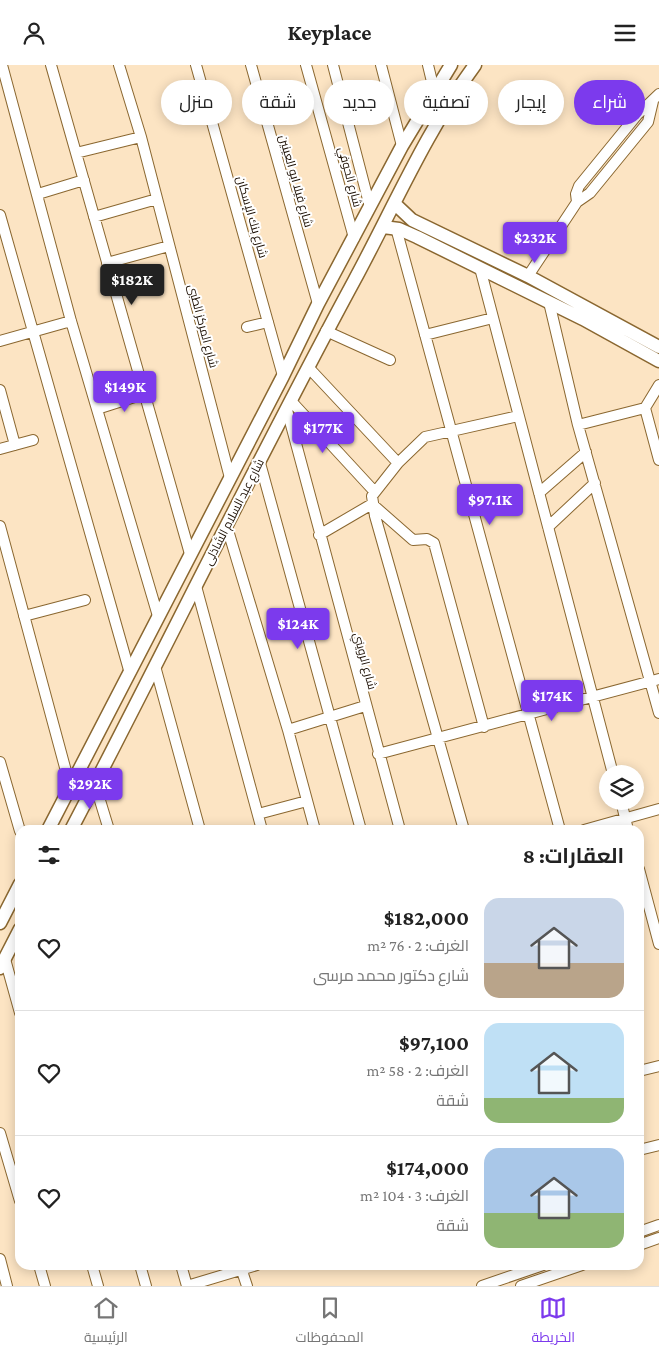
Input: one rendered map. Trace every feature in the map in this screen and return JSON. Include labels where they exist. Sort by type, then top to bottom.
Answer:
[{"type":"main road","name":"شارع عبد السلام الشاذلى","points":[[441,80],[451,65]]},
{"type":"main road","name":"شارع عبد السلام الشاذلى","points":[[74,825],[328,327],[444,113],[475,65]]},
{"type":"main road","name":"شارع عبد السلام الشاذلى","points":[[50,825],[129,670],[284,376],[318,304],[414,125]]},
{"type":"main road","points":[[395,204],[406,216],[528,276],[659,347]]},
{"type":"main road","points":[[417,237],[423,225]]},
{"type":"main road","points":[[383,227],[396,228],[417,237],[549,302],[659,361]]},
{"type":"main road","points":[[331,281],[349,290]]},
{"type":"main road","points":[[318,304],[328,327]]},
{"type":"main road","points":[[60,806],[78,817]]},
{"type":"main road","points":[[0,923],[15,894]]},
{"type":"main road","points":[[2,963],[15,938]]},
{"type":"street","points":[[2,65],[71,321],[158,616]]},
{"type":"street","points":[[51,65],[190,554]]},
{"type":"street","name":"شارع المركز الطبى","points":[[119,65],[141,137],[230,479]]},
{"type":"street","name":"شارع بنك الإسكان","points":[[196,65],[284,376]]},
{"type":"street","name":"شارع فيلا ابو العينين","points":[[251,65],[318,304]]},
{"type":"street","name":"شارع الحوفي","points":[[306,65],[354,237]]},
{"type":"street","points":[[333,65],[370,207]]},
{"type":"street","points":[[381,65],[402,145]]},
{"type":"street","points":[[428,65],[432,80]]},
{"type":"street","points":[[528,276],[577,202],[590,193],[648,122],[656,98]]},
{"type":"street","points":[[76,153],[141,137]]},
{"type":"street","points":[[38,194],[84,180]]},
{"type":"street","points":[[94,217],[157,199]]},
{"type":"street","points":[[0,215],[129,670]]},
{"type":"street","points":[[396,228],[559,825]]},
{"type":"street","points":[[107,263],[170,246]]},
{"type":"street","points":[[480,268],[611,765]]},
{"type":"street","points":[[549,302],[578,425],[655,681],[659,713]]},
{"type":"street","points":[[425,335],[493,318]]},
{"type":"street","points":[[0,341],[71,321]]},
{"type":"street","points":[[246,327],[268,322]]},
{"type":"street","points":[[328,327],[390,360]]},
{"type":"street","points":[[308,367],[398,463]]},
{"type":"street","points":[[578,425],[645,408],[659,385]]},
{"type":"street","points":[[0,390],[15,445]]},
{"type":"street","points":[[97,409],[144,394]]},
{"type":"street","points":[[289,405],[374,491]]},
{"type":"street","name":"شارع الرويني","points":[[289,405],[319,535],[399,825]]},
{"type":"street","points":[[645,408],[659,460]]},
{"type":"street","points":[[463,825],[372,504],[374,491],[398,463],[425,437],[518,416]]},
{"type":"street","points":[[0,449],[33,440]]},
{"type":"street","points":[[539,493],[586,453]]},
{"type":"street","points":[[260,463],[360,825]]},
{"type":"street","points":[[548,527],[595,483]]},
{"type":"street","points":[[319,535],[372,504]]},
{"type":"street","points":[[372,504],[412,540],[428,539],[434,543],[484,727]]},
{"type":"street","points":[[0,526],[70,786]]},
{"type":"street","points":[[227,527],[288,730],[313,825]]},
{"type":"street","points":[[196,586],[261,825]]},
{"type":"street","points":[[24,616],[85,600]]},
{"type":"street","points":[[155,666],[199,825]]},
{"type":"street","points":[[378,754],[655,681]]},
{"type":"street","points":[[288,730],[365,706]]},
{"type":"street","points":[[0,762],[18,825]]},
{"type":"street","points":[[94,784],[107,825]]},
{"type":"street","points":[[258,814],[307,801]]},
{"type":"street","points":[[603,825],[659,809]]},
{"type":"street","points":[[623,810],[627,825]]},
{"type":"street","points":[[644,888],[659,944]]},
{"type":"street","points":[[2,963],[15,999]]},
{"type":"street","points":[[644,1070],[659,1066]]},
{"type":"street","points":[[0,1133],[15,1184]]},
{"type":"street","points":[[644,1149],[659,1145]]},
{"type":"street","points":[[644,1230],[659,1225]]},
{"type":"street","points":[[644,1243],[659,1238]]},
{"type":"street","points":[[0,1259],[7,1286]]},
{"type":"street","points":[[40,1270],[45,1286]]},
{"type":"street","points":[[93,1270],[98,1286]]},
{"type":"street","points":[[141,1270],[146,1286]]},
{"type":"street","points":[[183,1270],[187,1286],[232,1270]]},
{"type":"street","points":[[242,1270],[247,1286]]},
{"type":"street","points":[[482,1286],[517,1270]]},
{"type":"street","points":[[521,1286],[567,1270]]}]
